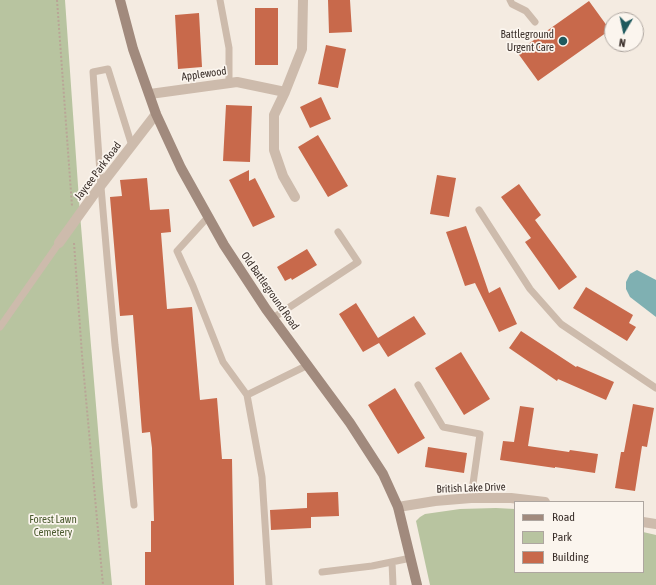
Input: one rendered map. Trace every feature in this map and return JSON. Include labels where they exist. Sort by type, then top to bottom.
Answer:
[{"type":"street","name":"Old Battleground Road","points":[[120,0],[133,49],[156,114],[181,168],[224,245],[272,318],[350,422],[383,474],[398,507],[417,585]]},
{"type":"street","points":[[295,197],[283,176],[274,150],[274,115],[302,49],[303,0]]},
{"type":"street","name":"Applewood","points":[[150,94],[237,82],[285,92]]},
{"type":"street","name":"Jaycee Park Road","points":[[59,243],[156,114]]},
{"type":"street","name":"British Lake Drive","points":[[398,507],[435,501],[471,498],[510,498],[536,501]]},
{"type":"street","points":[[644,522],[656,524]]},
{"type":"lane","points":[[220,0],[228,48],[229,83]]},
{"type":"lane","points":[[510,0],[512,4],[526,10],[535,22]]},
{"type":"lane","points":[[132,146],[108,69],[93,72],[101,187],[116,345],[134,505]]},
{"type":"lane","points":[[479,210],[530,289],[561,324],[656,388]]},
{"type":"lane","points":[[208,217],[177,252],[223,362],[247,394],[262,477],[269,585]]},
{"type":"lane","points":[[272,318],[358,262],[338,232]]},
{"type":"lane","points":[[0,327],[59,243]]},
{"type":"lane","points":[[247,394],[308,365]]},
{"type":"lane","points":[[418,385],[443,427],[480,434],[471,498]]},
{"type":"lane","points":[[322,572],[372,566],[411,558]]},
{"type":"lane","points":[[392,562],[393,585]]},
{"type":"path","points":[[57,0],[82,355],[103,585]]},
{"type":"green space","name":"Forest Lawn Cemetery","points":[[0,0],[65,0],[80,214],[112,585],[0,585]]},
{"type":"green space","points":[[460,509],[514,509],[514,573],[644,573],[644,532],[656,535],[656,585],[430,585],[416,521],[425,514]]},
{"type":"water","points":[[637,270],[656,280],[656,317],[630,297],[626,289],[626,282],[630,274]]},
{"type":"building","points":[[328,0],[350,0],[352,32],[329,33]]},
{"type":"building","name":"Battleground Urgent Care","points":[[589,1],[604,22],[604,34],[538,81],[517,52]]},
{"type":"building","points":[[255,8],[278,8],[278,65],[255,65]]},
{"type":"building","points":[[199,13],[202,67],[178,69],[175,15]]},
{"type":"building","points":[[326,45],[346,49],[338,88],[318,84]]},
{"type":"building","points":[[321,97],[331,119],[310,128],[300,107]]},
{"type":"building","points":[[226,105],[252,106],[250,162],[223,161]]},
{"type":"building","points":[[318,135],[348,186],[328,197],[298,147]]},
{"type":"building","points":[[249,170],[249,181],[255,178],[275,217],[253,227],[229,180]]},
{"type":"building","points":[[437,175],[456,178],[449,217],[430,214]]},
{"type":"building","points":[[147,178],[150,210],[169,209],[171,232],[161,233],[167,309],[192,307],[200,400],[217,398],[222,459],[232,459],[234,585],[145,585],[145,552],[151,552],[151,521],[154,521],[152,448],[150,432],[142,433],[133,315],[120,316],[110,197],[122,196],[120,180]]},
{"type":"building","points":[[519,184],[541,215],[535,220],[577,277],[559,290],[525,242],[531,238],[501,197]]},
{"type":"building","points":[[466,226],[489,293],[500,287],[517,324],[499,332],[475,283],[465,286],[446,232]]},
{"type":"building","points":[[307,249],[317,265],[292,280],[291,278],[285,281],[277,267]]},
{"type":"building","points":[[586,287],[633,315],[629,323],[636,327],[627,341],[573,308]]},
{"type":"building","points":[[356,303],[378,338],[414,316],[426,334],[388,357],[379,343],[363,352],[339,314]]},
{"type":"building","points":[[521,331],[576,367],[577,366],[614,382],[606,400],[558,379],[557,381],[509,348]]},
{"type":"building","points":[[461,352],[490,399],[464,415],[435,368]]},
{"type":"building","points":[[395,388],[425,438],[398,454],[368,405]]},
{"type":"building","points":[[633,404],[654,408],[647,447],[642,446],[635,491],[615,488],[621,452],[624,452]]},
{"type":"building","points":[[520,406],[534,408],[528,446],[569,452],[570,450],[598,454],[595,473],[500,460],[503,441],[514,442]]},
{"type":"building","points":[[428,447],[467,453],[464,473],[425,467]]},
{"type":"building","points":[[338,492],[339,516],[311,517],[311,528],[271,530],[270,510],[307,508],[307,493]]},
{"type":"place","name":"Battleground Urgent Care","points":[[563,41]]}]
